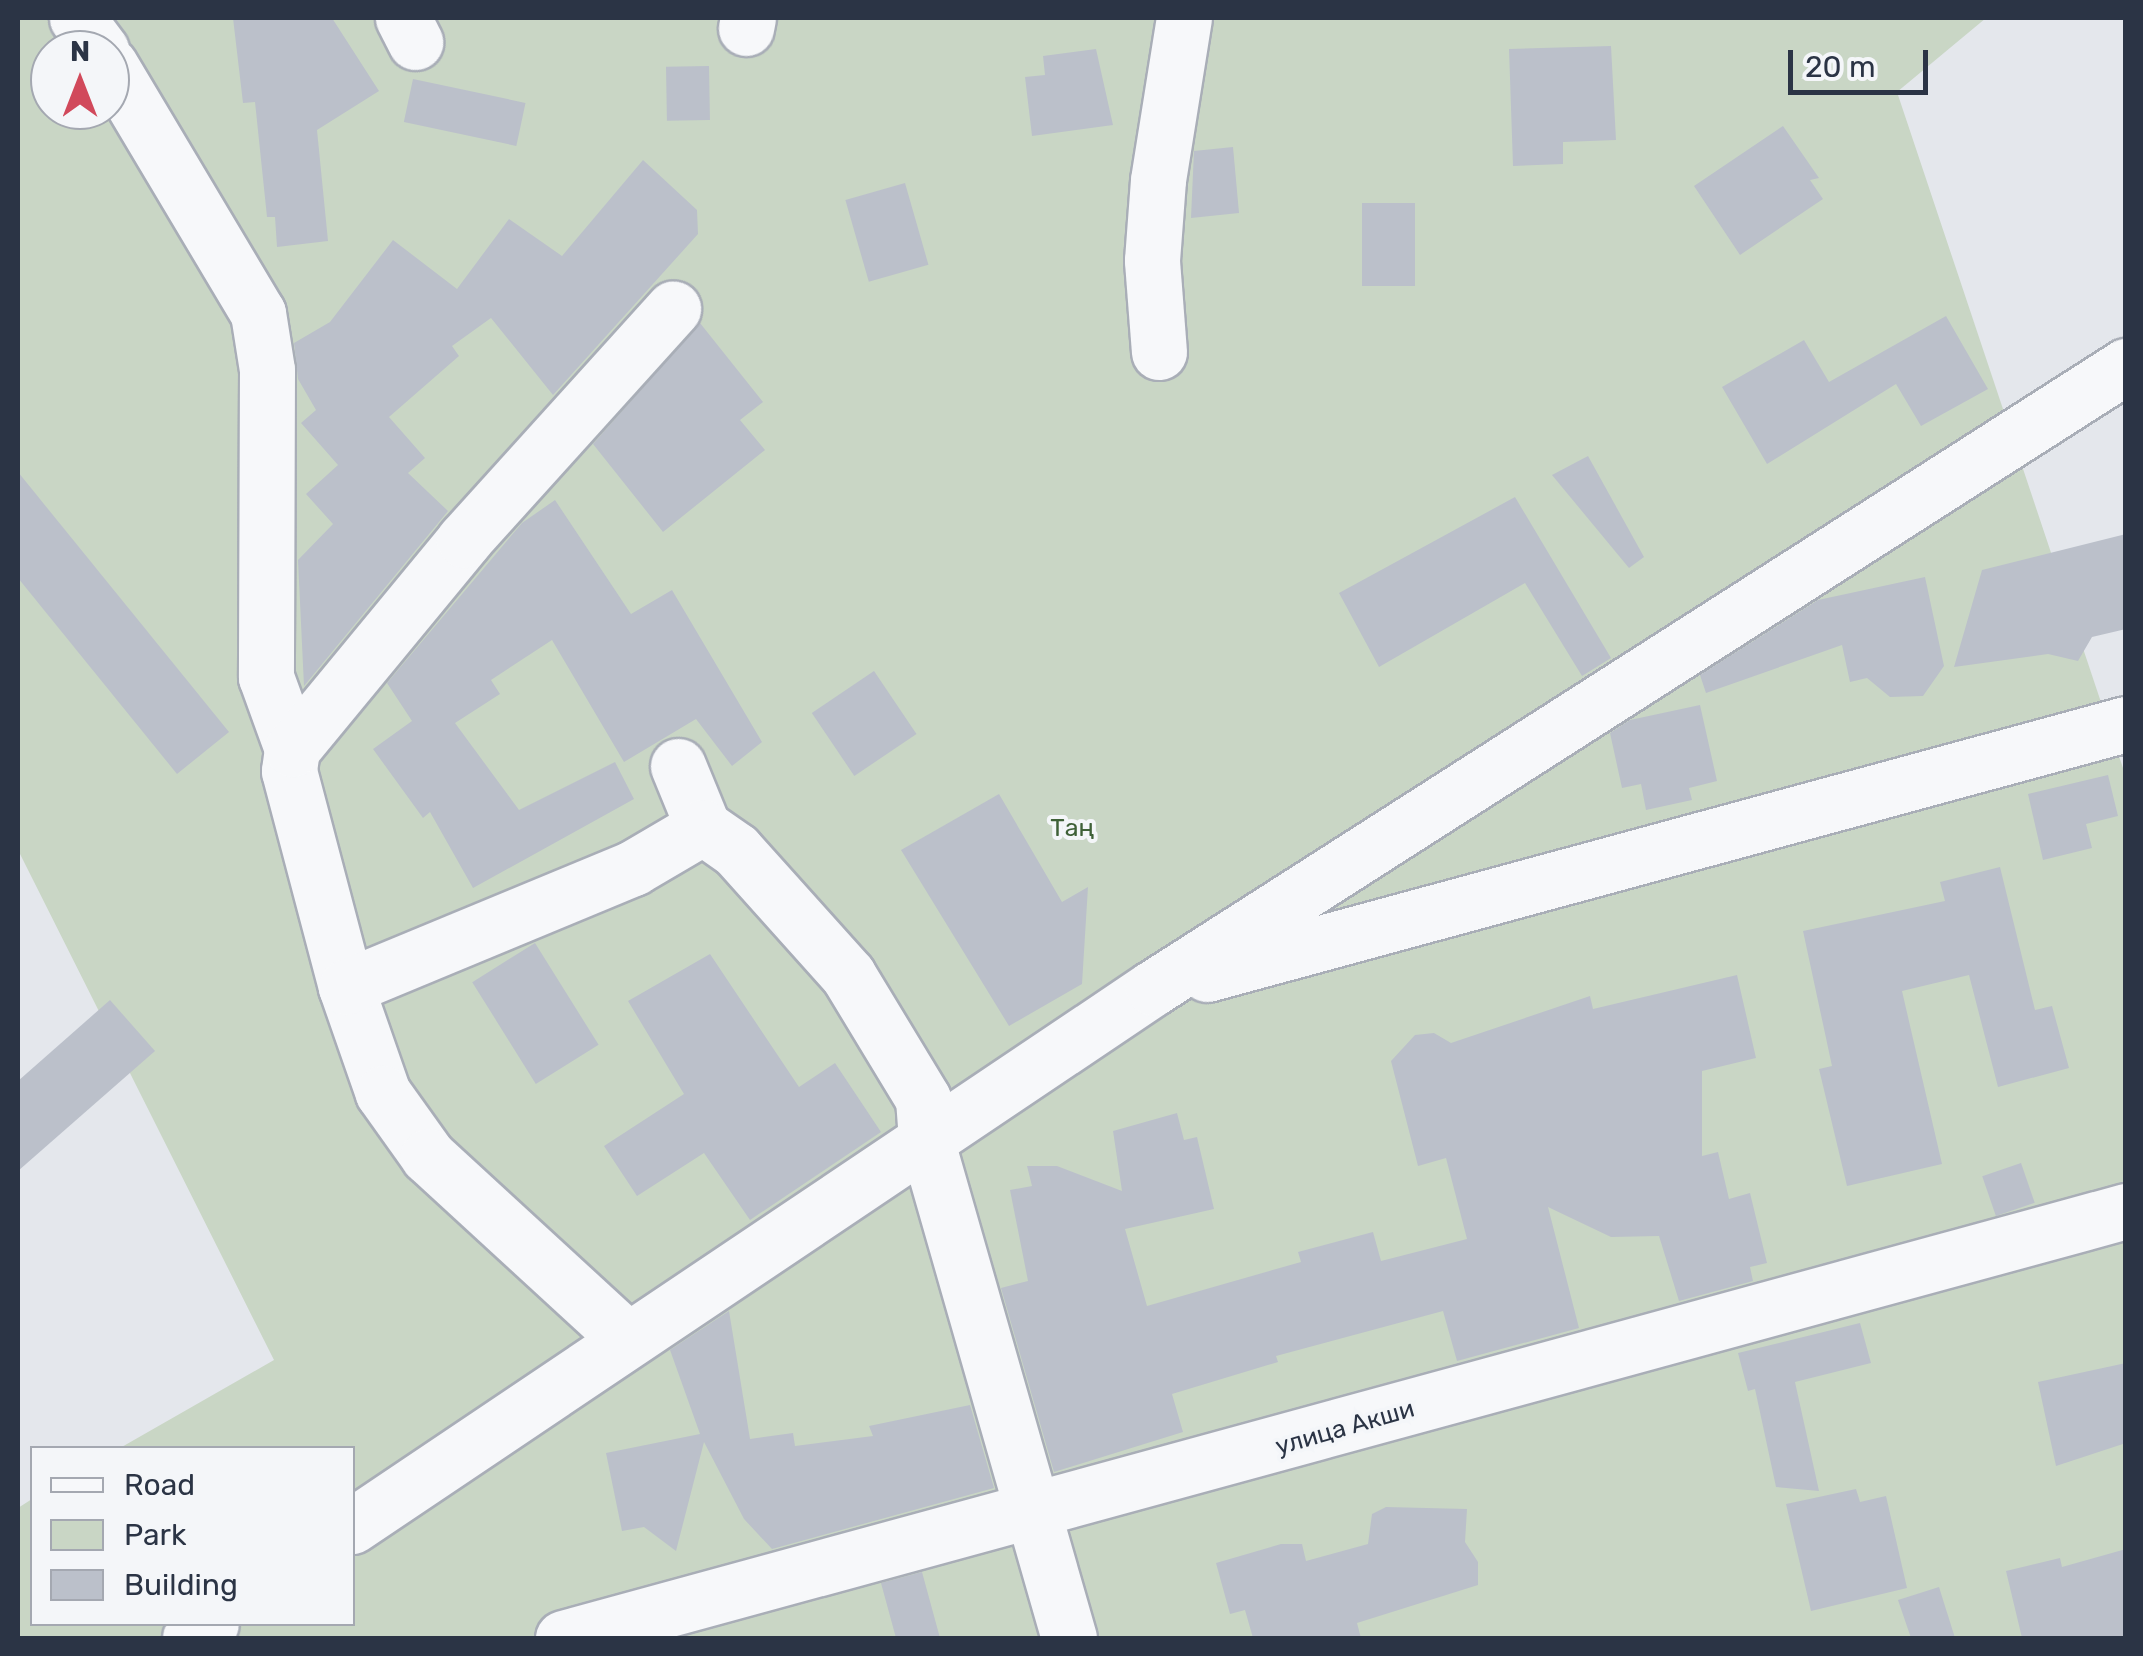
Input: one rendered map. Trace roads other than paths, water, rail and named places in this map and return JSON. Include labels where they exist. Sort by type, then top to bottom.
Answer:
[{"type":"street","points":[[1159,352],[1152,260],[1158,180],[1184,18]]},
{"type":"street","points":[[130,99],[258,313],[267,370],[261,618],[266,677],[292,749],[289,771],[346,987],[383,1093],[428,1156],[580,1304],[625,1337]]},
{"type":"street","points":[[292,749],[464,540],[673,309]]},
{"type":"street","points":[[355,1524],[625,1337],[1153,988],[2126,366]]},
{"type":"street","points":[[1153,988],[2126,724]]},
{"type":"street","points":[[678,766],[703,827],[804,918],[848,975],[924,1099],[926,1138],[1069,1638]]},
{"type":"street","points":[[346,987],[633,868],[703,827]]},
{"type":"street","name":"улица Акши","points":[[563,1638],[2126,1212]]},
{"type":"park label","name":"Таң","points":[[1072,828]]}]
